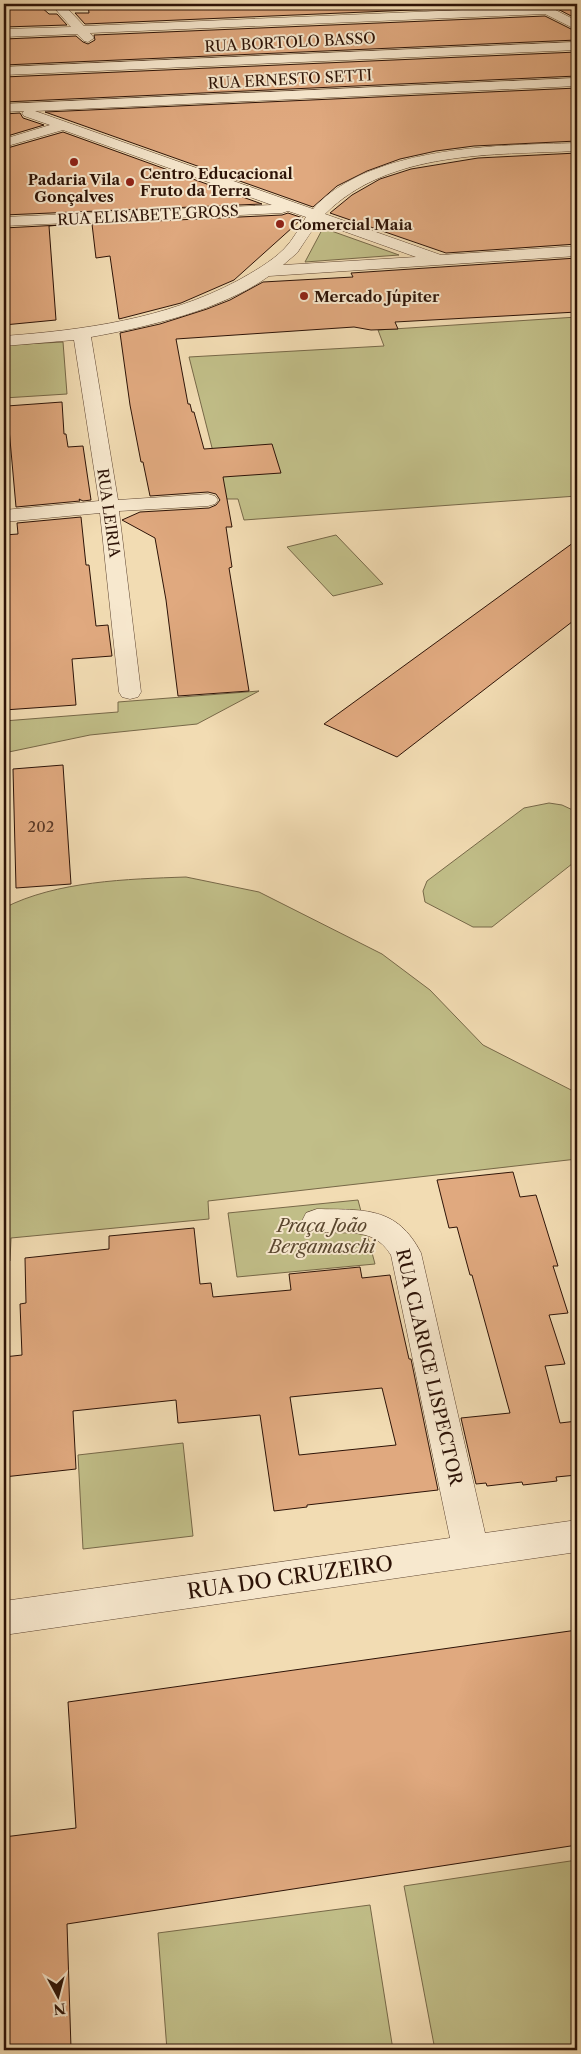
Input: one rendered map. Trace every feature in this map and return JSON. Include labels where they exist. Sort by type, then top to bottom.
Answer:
[{"type":"street","points":[[57,4],[103,52],[136,78]]},
{"type":"street","points":[[536,4],[577,26]]},
{"type":"street","points":[[4,33],[549,10]]},
{"type":"street","name":"RUA BORTOLO BASSO","points":[[4,71],[577,46]]},
{"type":"street","name":"RUA ERNESTO SETTI","points":[[7,106],[166,102],[577,82]]},
{"type":"street","points":[[151,90],[166,102]]},
{"type":"street","points":[[7,106],[437,259]]},
{"type":"street","points":[[4,143],[64,125]]},
{"type":"street","points":[[4,341],[82,335],[139,322],[193,306],[266,271],[290,252],[315,216],[329,202],[360,182],[384,171],[418,162],[494,152],[577,147]]},
{"type":"street","name":"RUA ELISABETE GROSS","points":[[4,222],[293,208]]},
{"type":"street","points":[[266,271],[577,251]]},
{"type":"street","name":"RUA LEIRIA","points":[[82,335],[109,506],[130,692]]},
{"type":"street","points":[[4,516],[109,506],[208,500]]},
{"type":"street","name":"RUA CLARICE LISPECTOR","points":[[317,1221],[373,1223],[388,1229],[399,1240],[406,1253],[471,1552]]},
{"type":"street","name":"RUA DO CRUZEIRO","points":[[4,1618],[577,1536]]},
{"type":"green space","points":[[323,228],[399,255],[305,262]]},
{"type":"green space","points":[[577,317],[577,496],[244,520],[238,499],[225,499],[189,357],[384,346],[378,330]]},
{"type":"green space","points":[[63,342],[67,394],[4,398],[4,345]]},
{"type":"green space","points":[[336,535],[383,584],[333,596],[287,547]]},
{"type":"green space","points":[[259,691],[197,724],[90,735],[4,753],[4,721],[118,712],[118,702]]},
{"type":"green space","points":[[549,803],[562,805],[577,812],[577,860],[492,927],[473,927],[425,902],[423,891],[427,881],[524,808]]},
{"type":"green space","points":[[186,877],[259,892],[382,954],[430,990],[483,1045],[577,1093],[577,1159],[208,1201],[209,1219],[11,1238],[10,1261],[4,1261],[4,908],[24,899],[69,887],[93,883]]},
{"type":"green space","name":"Praça João Bergamaschi","points":[[358,1200],[375,1264],[237,1277],[228,1213]]},
{"type":"green space","points":[[183,1443],[193,1536],[83,1549],[78,1455]]},
{"type":"green space","points":[[577,1860],[577,2050],[435,2050],[404,1886]]},
{"type":"green space","points":[[370,1905],[393,2050],[167,2050],[158,1933]]},
{"type":"building","points":[[88,4],[529,5],[85,24],[75,13],[89,13]]},
{"type":"building","points":[[548,4],[577,4],[577,19]]},
{"type":"building","points":[[40,6],[49,14],[57,14],[67,25],[4,27],[4,7]]},
{"type":"building","points":[[545,16],[577,32],[577,40],[4,65],[4,39],[76,36],[88,44],[95,40],[94,35]]},
{"type":"building","points":[[577,52],[577,76],[4,102],[4,77]]},
{"type":"building","points":[[577,88],[577,141],[474,146],[436,151],[400,159],[367,171],[337,186],[313,207],[45,112]]},
{"type":"building","points":[[20,113],[23,118],[44,125],[4,137],[4,114]]},
{"type":"building","points":[[63,132],[262,204],[4,215],[4,149]]},
{"type":"building","points":[[577,153],[577,244],[446,253],[330,213],[352,195],[380,179],[411,169],[478,158]]},
{"type":"building","points":[[288,213],[303,218],[234,280],[181,303],[119,319],[110,256],[96,258],[92,224],[282,215]]},
{"type":"building","points":[[60,225],[49,226],[56,320],[4,325],[4,228]]},
{"type":"building","points":[[577,258],[577,312],[395,322],[398,329],[371,330],[354,327],[176,339],[188,404],[190,404],[192,412],[194,412],[204,449],[272,444],[281,473],[223,477],[232,527],[226,527],[232,567],[229,568],[249,691],[178,696],[166,600],[155,538],[122,520],[140,512],[209,508],[216,505],[220,500],[216,494],[208,492],[150,496],[130,405],[120,333],[160,324],[207,309],[230,300],[263,282],[353,277],[351,273]]},
{"type":"building","points":[[62,402],[64,434],[66,434],[68,447],[83,446],[91,500],[83,501],[79,499],[80,501],[16,507],[7,406]]},
{"type":"building","points":[[81,517],[86,565],[89,565],[96,626],[108,625],[112,656],[72,659],[76,705],[4,710],[4,535],[18,534],[17,523]]},
{"type":"building","points":[[577,540],[577,618],[397,757],[324,724]]},
{"type":"building","points":[[63,765],[71,884],[16,888],[13,769]]},
{"type":"building","points":[[513,1172],[520,1197],[536,1195],[558,1266],[553,1266],[568,1313],[549,1315],[565,1364],[545,1366],[560,1423],[577,1421],[577,1475],[556,1477],[557,1481],[523,1485],[522,1482],[487,1486],[486,1483],[476,1484],[461,1418],[510,1413],[457,1227],[449,1228],[437,1180]]},
{"type":"building","points":[[194,1228],[200,1284],[211,1283],[213,1297],[291,1290],[289,1274],[360,1267],[362,1278],[390,1275],[409,1359],[411,1359],[438,1490],[307,1505],[307,1507],[274,1511],[260,1415],[178,1423],[176,1400],[73,1411],[76,1469],[4,1477],[4,1357],[22,1355],[20,1304],[26,1303],[25,1258],[109,1249],[109,1236]],"holes":[[[382,1388],[396,1445],[299,1455],[290,1397]]]},
{"type":"building","points":[[577,1630],[577,1845],[67,1924],[71,2048],[4,2050],[4,1837],[76,1828],[68,1702]]},
{"type":"place","name":"Padaria Vila Gonçalves","points":[[74,162]]},
{"type":"place","name":"Centro Educacional Fruto da Terra","points":[[130,182]]},
{"type":"place","name":"Comercial Maia","points":[[280,224]]},
{"type":"place","name":"Mercado Júpiter","points":[[304,296]]}]
